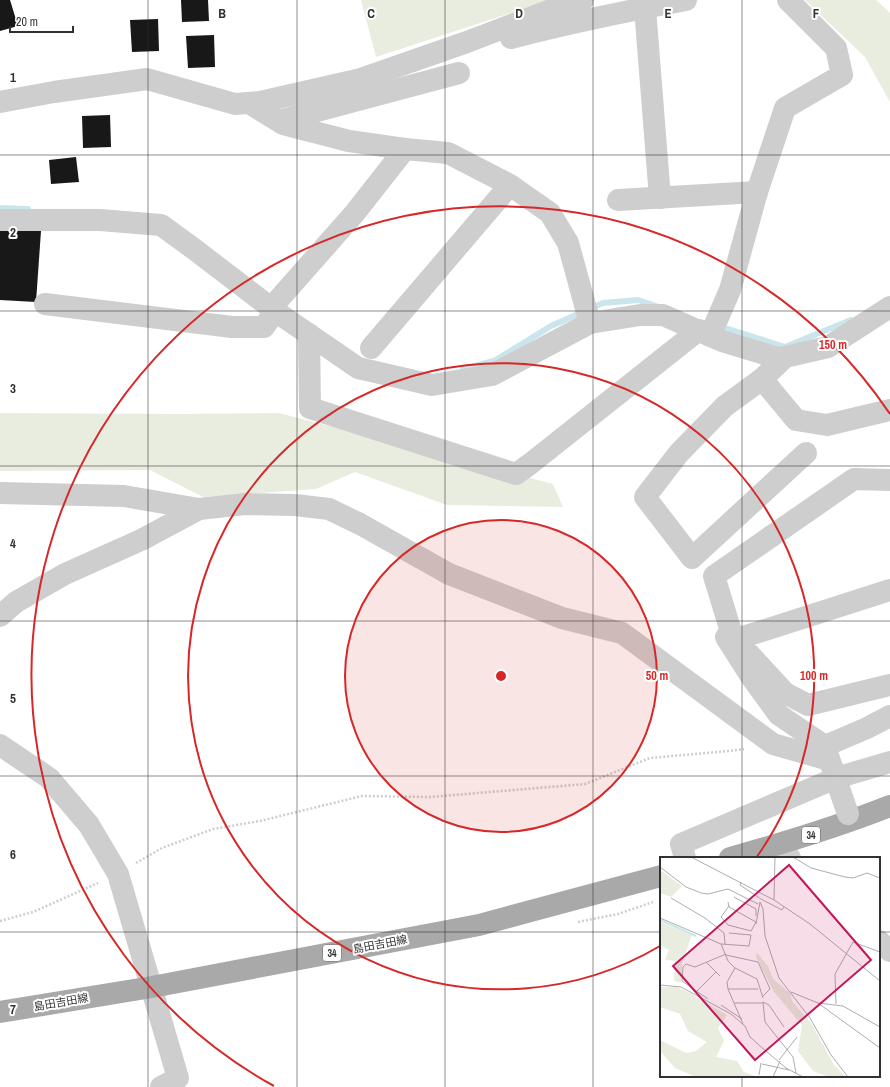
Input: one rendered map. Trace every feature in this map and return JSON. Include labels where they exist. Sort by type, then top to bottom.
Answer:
[{"type":"main road","name":"34","points":[[739,857],[784,852],[849,818],[890,806]]},
{"type":"main road","name":"島田吉田線","points":[[0,1012],[152,987],[479,925],[660,876]]},
{"type":"street","points":[[0,102],[147,78],[235,104],[260,102],[361,79],[477,38],[564,5],[582,0]]},
{"type":"street","points":[[477,38],[488,44],[546,29],[686,0]]},
{"type":"street","points":[[309,334],[310,408],[516,474],[706,333],[720,312],[730,290],[757,192],[785,108],[842,75],[836,48],[788,0]]},
{"type":"street","points":[[645,8],[660,198]]},
{"type":"street","points":[[279,121],[459,73]]},
{"type":"street","points":[[249,103],[283,124],[349,141],[405,149],[448,153],[510,185],[550,213],[568,243],[589,323]]},
{"type":"street","points":[[44,304],[232,327],[264,327],[273,309],[287,290],[354,214],[405,149]]},
{"type":"street","points":[[371,348],[510,185]]},
{"type":"street","points":[[618,200],[757,192]]},
{"type":"street","points":[[0,220],[100,220],[161,225],[273,309],[358,368],[432,385],[492,375],[589,323],[640,315],[663,315],[722,341],[778,358],[786,358],[828,347],[890,307]]},
{"type":"street","points":[[786,358],[762,379],[725,406],[679,453],[645,497],[692,558],[727,639],[734,647],[752,678],[779,715],[832,768],[849,818]]},
{"type":"street","points":[[762,379],[796,420],[827,425],[890,410]]},
{"type":"street","points":[[692,558],[806,453]]},
{"type":"street","points":[[890,480],[854,479],[714,576],[734,647],[750,655],[785,692],[808,705],[890,685]]},
{"type":"street","points":[[0,493],[124,496],[199,509],[245,504],[294,505],[329,509],[360,524],[449,574],[562,618],[622,633],[773,744],[832,768]]},
{"type":"street","points":[[0,616],[8,602],[64,574],[141,540],[199,509]]},
{"type":"street","points":[[734,647],[743,637],[890,590]]},
{"type":"street","points":[[832,768],[867,728],[890,716]]},
{"type":"street","points":[[0,745],[49,778],[89,825],[118,874],[178,1078],[161,1087]]},
{"type":"street","points":[[685,857],[681,844],[832,768],[890,762]]},
{"type":"street","points":[[880,942],[890,951]]},
{"type":"path","points":[[0,921],[33,912],[118,874],[162,848],[212,829],[260,821],[362,796],[430,797],[586,784],[650,758],[729,751],[773,744]]},
{"type":"shaded area","points":[[361,0],[551,0],[376,57]]},
{"type":"shaded area","points":[[805,0],[876,0],[890,13],[890,102],[865,57]]},
{"type":"shaded area","points":[[0,413],[279,413],[553,484],[563,507],[447,505],[355,472],[316,489],[203,497],[150,470],[0,471]]},
{"type":"building","points":[[0,0],[10,0],[18,26],[0,31]]},
{"type":"building","points":[[181,0],[208,0],[209,21],[182,22]]},
{"type":"building","points":[[158,19],[159,51],[132,52],[130,20]]},
{"type":"building","points":[[214,35],[215,67],[188,68],[186,36]]},
{"type":"building","points":[[110,115],[111,147],[83,148],[82,116]]},
{"type":"building","points":[[76,157],[79,182],[51,184],[49,160]]},
{"type":"building","points":[[0,228],[41,231],[36,302],[0,300]]},
{"type":"waterway","points":[[0,208],[28,209]]},
{"type":"waterway","points":[[463,369],[494,361],[551,326],[603,303],[638,300],[659,307]]},
{"type":"waterway","points":[[719,326],[785,347],[851,320]]}]
